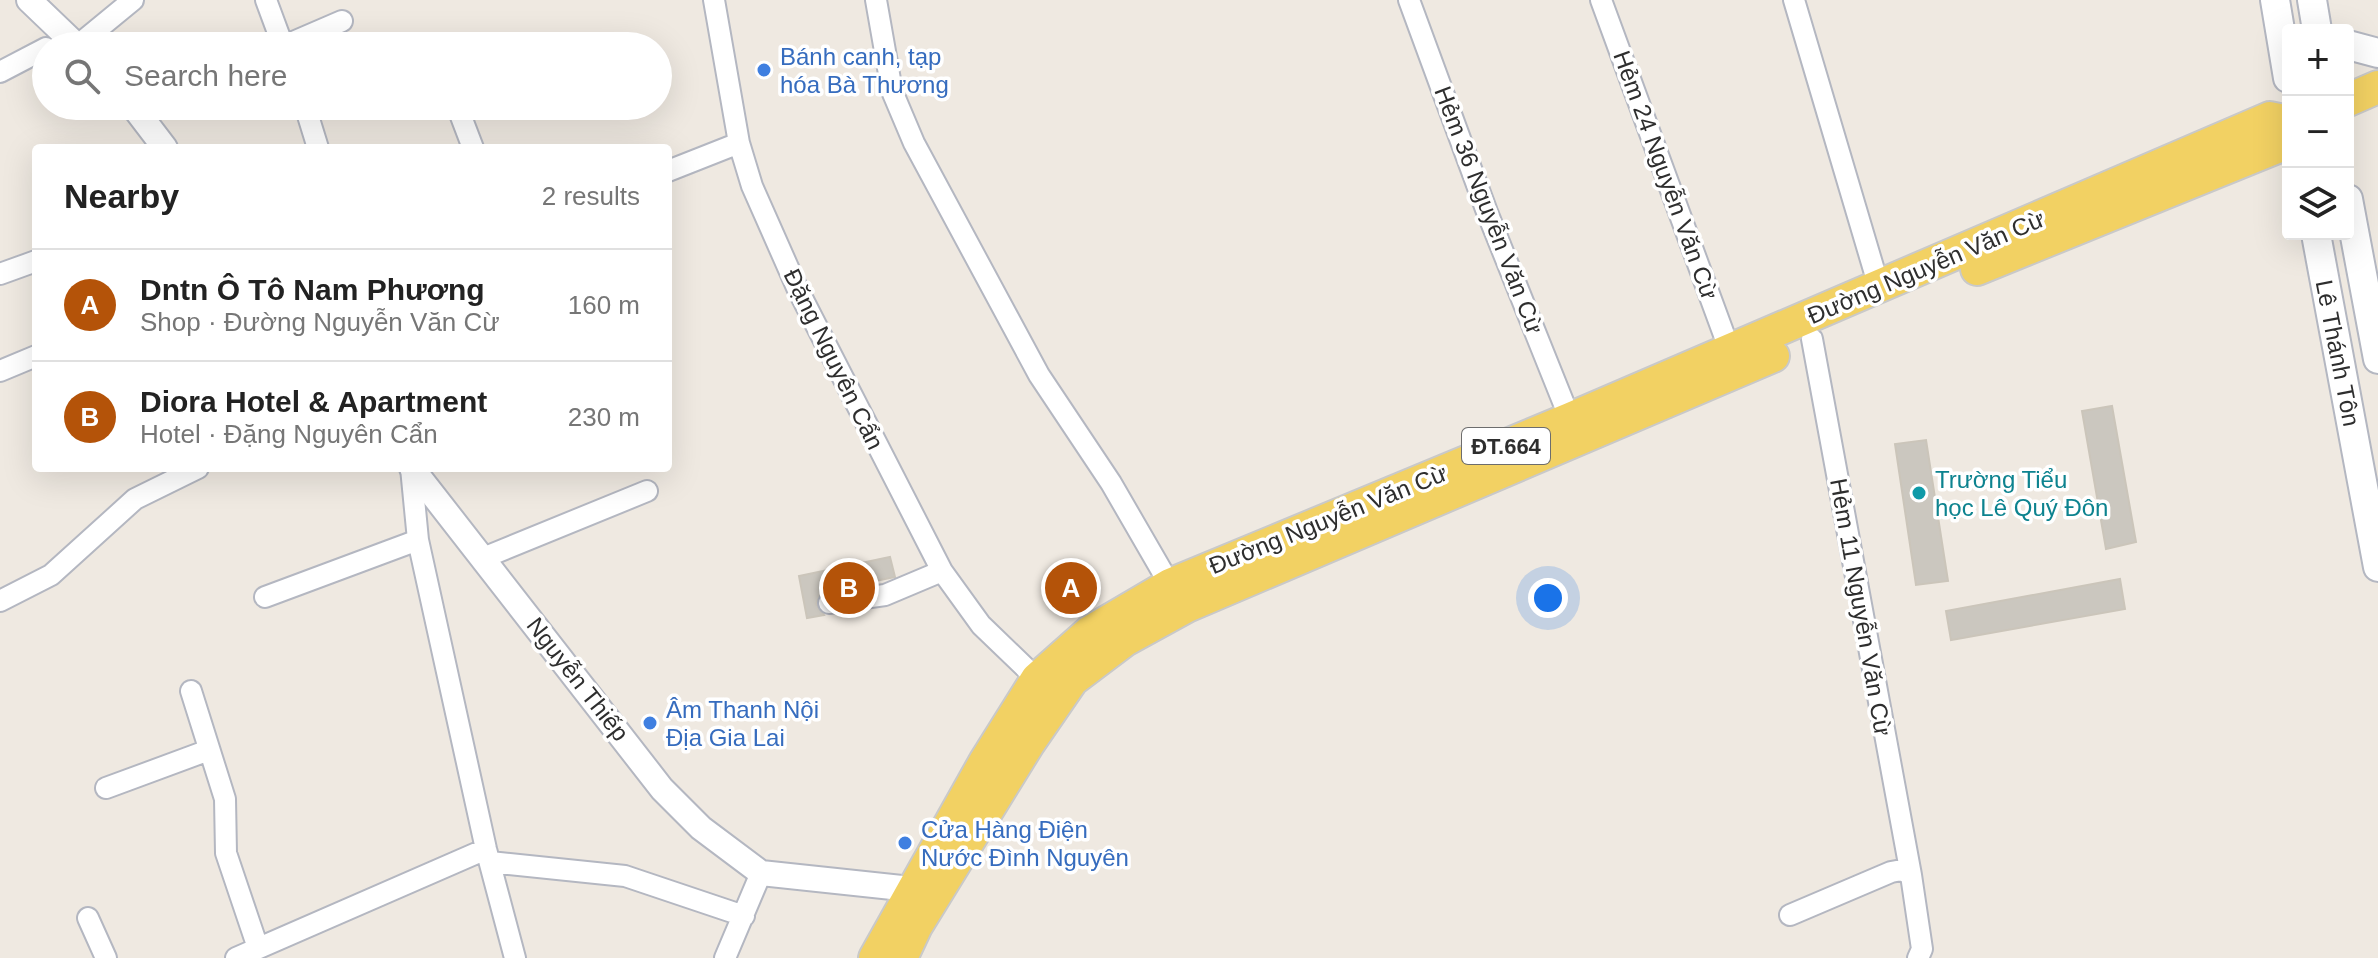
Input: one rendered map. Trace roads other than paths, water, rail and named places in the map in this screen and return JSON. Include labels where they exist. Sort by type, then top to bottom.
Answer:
[{"type":"main road","points":[[2275,0],[2282,42]]},
{"type":"main road","points":[[2312,0],[2316,24]]},
{"type":"main road","points":[[2354,47],[2378,53]]},
{"type":"main road","points":[[2354,97],[2378,87]]},
{"type":"main road","name":"Đường Nguyễn Văn Cừ","points":[[901,958],[947,875],[1072,680],[1125,640],[1312,540],[1570,419],[1730,351],[1808,329],[1879,287],[2270,118],[2282,121]]},
{"type":"main road","name":"Đường Nguyễn Văn Cừ","points":[[875,958],[911,889],[1037,679],[1090,632],[1170,585],[1312,540],[1808,329],[2277,147],[2282,141]]},
{"type":"main road","points":[[2354,231],[2378,359]]},
{"type":"main road","name":"Lê Thánh Tôn","points":[[2317,240],[2378,567]]},
{"type":"street","points":[[29,0],[54,32]]},
{"type":"street","points":[[82,32],[133,0]]},
{"type":"street","points":[[266,0],[278,32]]},
{"type":"street","name":"Đặng Nguyên Cẩn","points":[[714,0],[739,143],[752,186],[798,290],[942,571],[981,625],[1037,679]]},
{"type":"street","points":[[876,0],[892,91],[914,143],[1039,375],[1111,483],[1170,585]]},
{"type":"street","name":"Hẻm 36 Nguyễn Văn Cừ","points":[[1409,0],[1487,212],[1570,419]]},
{"type":"street","name":"Hẻm 24 Nguyễn Văn Cừ","points":[[1601,0],[1730,351]]},
{"type":"street","points":[[1794,0],[1879,287]]},
{"type":"street","points":[[316,32],[342,21]]},
{"type":"street","points":[[0,72],[32,58]]},
{"type":"street","points":[[144,120],[162,144]]},
{"type":"street","points":[[309,120],[317,144]]},
{"type":"street","points":[[462,120],[471,144]]},
{"type":"street","points":[[672,169],[739,143]]},
{"type":"street","points":[[0,274],[32,262]]},
{"type":"street","name":"Hẻm 11 Nguyễn Văn Cừ","points":[[1808,329],[1911,875],[1922,949],[1918,958]]},
{"type":"street","points":[[0,371],[32,358]]},
{"type":"street","points":[[0,601],[51,575],[135,499],[190,472]]},
{"type":"street","points":[[411,472],[418,540],[488,856],[515,958]]},
{"type":"street","name":"Nguyễn Thiếp","points":[[414,472],[681,811],[761,873]]},
{"type":"street","points":[[483,558],[647,491]]},
{"type":"street","points":[[265,597],[418,540]]},
{"type":"street","points":[[829,603],[885,595],[942,571]]},
{"type":"street","points":[[191,691],[225,799],[224,843],[258,948]]},
{"type":"street","points":[[106,788],[209,750]]},
{"type":"street","points":[[236,958],[488,856],[625,876],[744,916]]},
{"type":"street","points":[[1790,915],[1891,872],[1902,870],[1911,875]]},
{"type":"street","points":[[725,958],[761,873],[911,889]]},
{"type":"street","points":[[88,918],[106,958]]},
{"type":"place","name":"Bánh canh, tạp hóa Bà Thương","points":[[764,70]]},
{"type":"place","name":"Trường Tiểu học Lê Quý Đôn","points":[[1919,493]]},
{"type":"place","name":"Diora Hotel & Apartment","points":[[849,588]]},
{"type":"place","name":"Dntn Ô Tô Nam Phương","points":[[1071,588]]},
{"type":"place","name":"Âm Thanh Nội Địa Gia Lai","points":[[650,723]]},
{"type":"place","name":"Cửa Hàng Điện Nước Đình Nguyên","points":[[905,843]]}]
